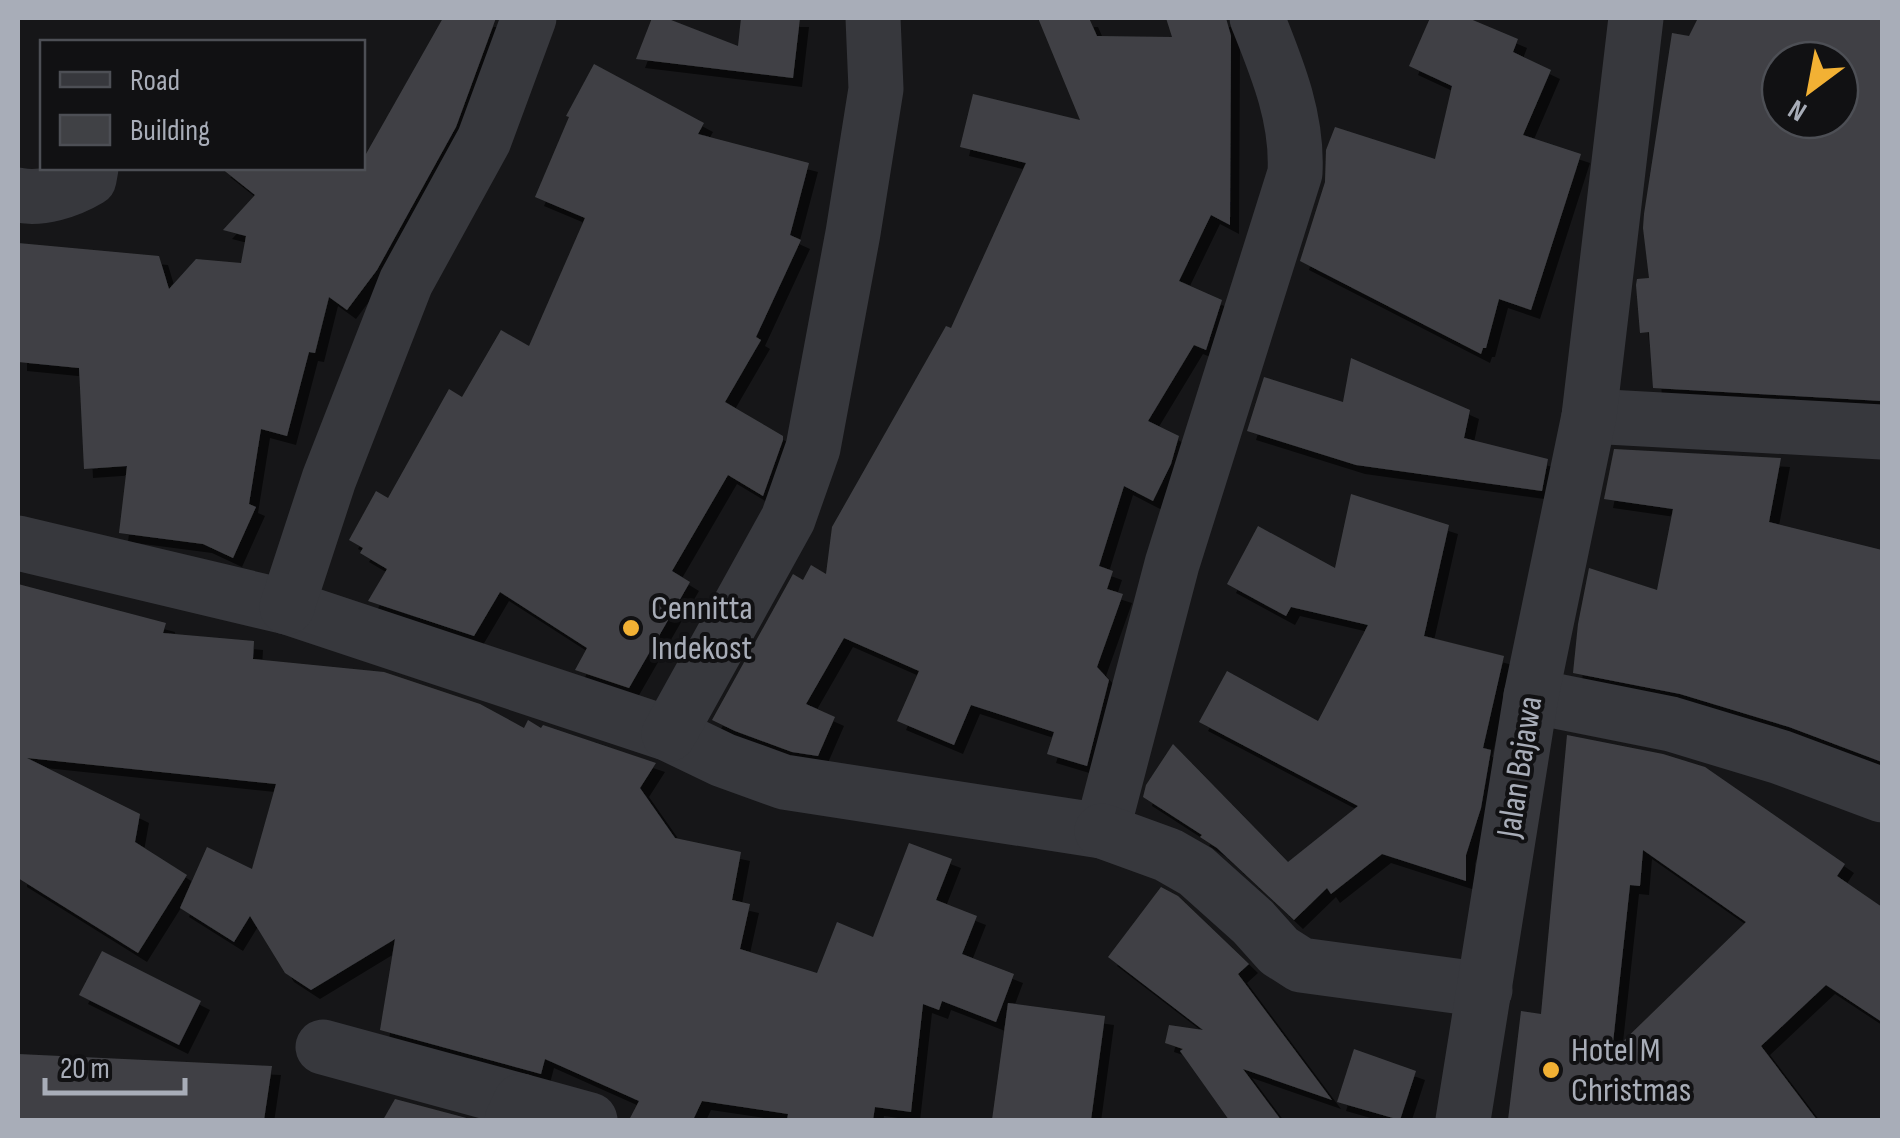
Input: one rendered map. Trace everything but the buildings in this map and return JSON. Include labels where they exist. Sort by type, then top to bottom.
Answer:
[{"type":"street","points":[[287,607],[329,480],[406,282],[484,140],[528,18]]},
{"type":"street","points":[[669,734],[788,519],[812,448],[876,89],[873,18]]},
{"type":"street","points":[[1102,831],[1172,564],[1296,174],[1297,151],[1286,92],[1258,18]]},
{"type":"street","name":"Jalan Bajawa","points":[[1462,1120],[1531,696],[1589,416],[1636,18]]},
{"type":"street","points":[[18,195],[28,198],[73,189],[89,179],[91,170]]},
{"type":"street","points":[[1589,416],[1882,432]]},
{"type":"street","points":[[18,544],[287,607],[669,734],[723,760],[784,782],[1102,831],[1168,855],[1196,871],[1279,951],[1301,964],[1484,990]]},
{"type":"street","points":[[1531,696],[1671,724],[1780,757],[1882,795]]},
{"type":"street","points":[[323,1047],[516,1111],[590,1120]]},
{"type":"place","name":"Cennitta Indekost","points":[[631,628]]},
{"type":"place","name":"Hotel M Christmas","points":[[1551,1070]]}]
